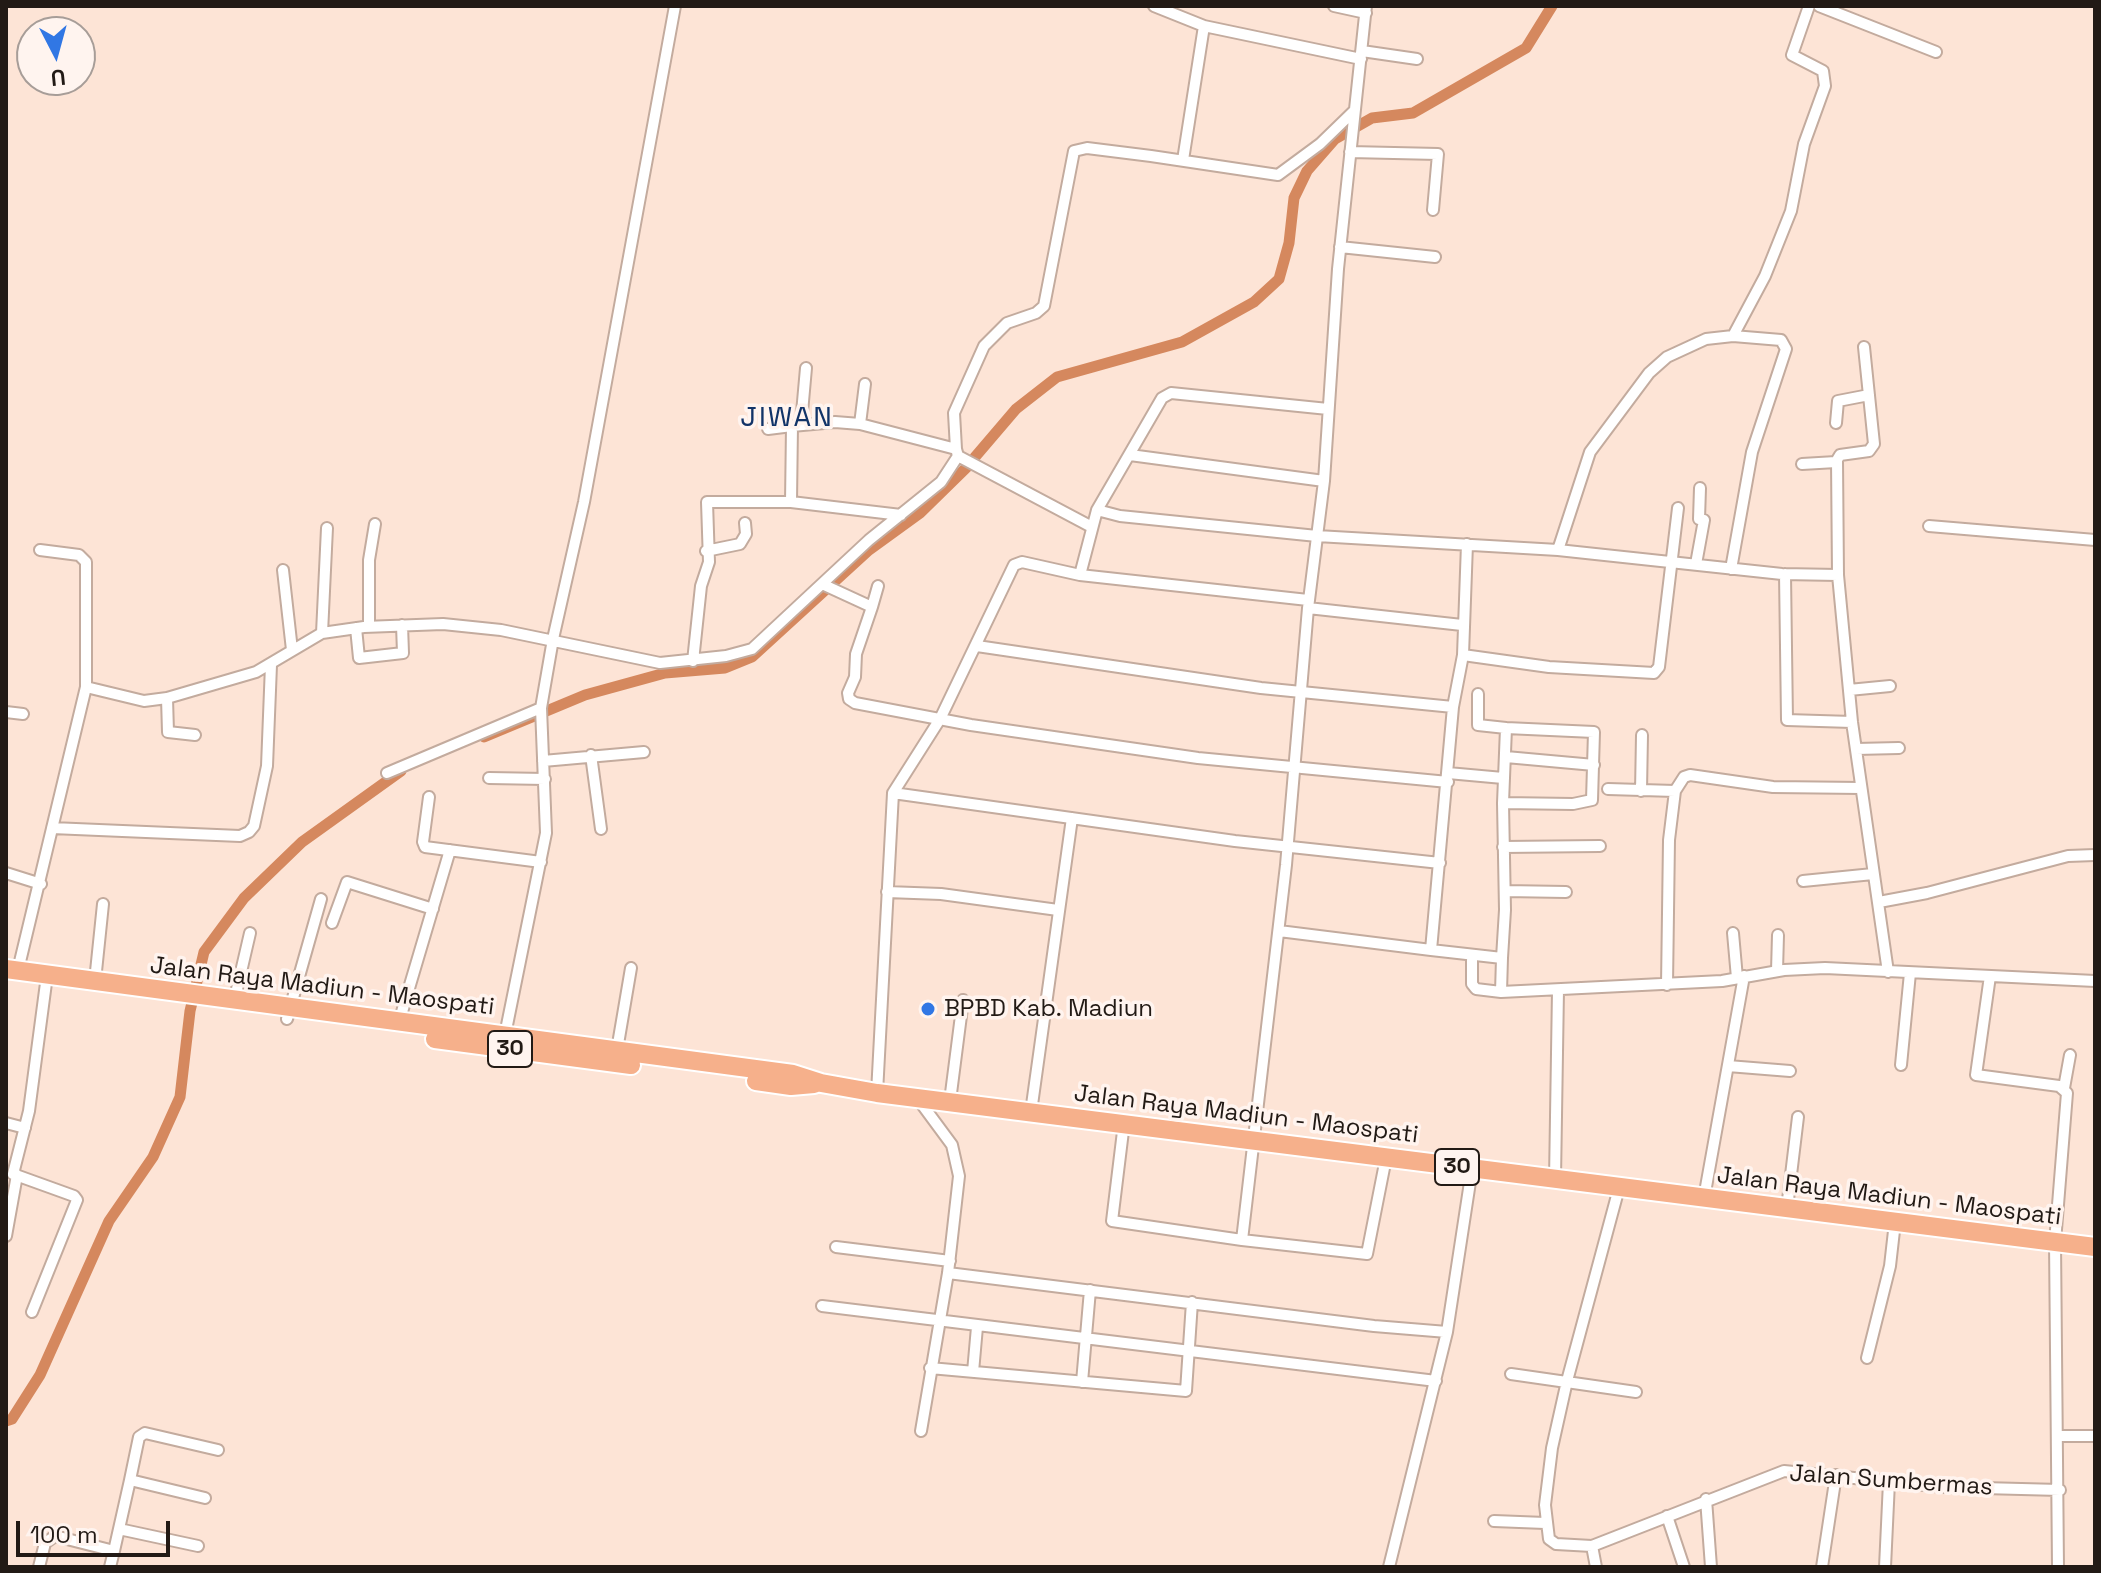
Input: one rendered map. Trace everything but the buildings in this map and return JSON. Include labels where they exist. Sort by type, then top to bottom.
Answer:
[{"type":"highway","name":"Jalan Raya Madiun - Maospati","points":[[10,973],[95,981],[189,1000],[234,1002],[288,1014],[399,1022],[617,1050],[791,1086],[821,1083],[877,1093],[2095,1247]]},
{"type":"highway","name":"Jalan Raya Madiun - Maospati","points":[[10,973],[46,983],[679,1065]]},
{"type":"street","points":[[505,1035],[541,862],[547,817],[541,710],[553,639],[584,502],[675,6]]},
{"type":"street","points":[[1154,6],[1204,26],[1362,55],[1417,59]]},
{"type":"street","points":[[1242,1240],[1279,931],[1308,604],[1324,481],[1340,247],[1366,10],[1334,6]]},
{"type":"street","points":[[1733,336],[1783,234],[1804,144],[1825,86],[1823,71],[1792,55],[1809,6]]},
{"type":"street","points":[[1819,6],[1936,52]]},
{"type":"street","points":[[1183,160],[1204,26]]},
{"type":"street","points":[[86,687],[144,701],[167,698],[271,665],[322,633],[402,625],[443,624],[553,639],[652,662],[693,661],[752,649],[941,482],[957,452],[954,413],[984,346],[1007,323],[1036,313],[1044,306],[1074,151],[1087,148],[1278,175],[1320,144],[1354,111]]},
{"type":"street","points":[[1351,148],[1438,154],[1433,210]]},
{"type":"street","points":[[1340,247],[1435,257]]},
{"type":"street","points":[[1558,550],[1590,452],[1649,373],[1667,357],[1706,339],[1758,335],[1781,340],[1786,349],[1752,452],[1731,569]]},
{"type":"street","points":[[1864,347],[1873,447],[1840,455],[1836,462],[1838,575],[1852,722],[1888,972]]},
{"type":"street","points":[[791,502],[796,425],[806,368]]},
{"type":"street","points":[[860,424],[865,384]]},
{"type":"street","points":[[1080,575],[1090,526],[1097,510],[1162,398],[1171,393],[1328,409]]},
{"type":"street","points":[[1836,423],[1838,401],[1869,395]]},
{"type":"street","points":[[768,429],[796,425],[860,424],[957,452],[1090,526]]},
{"type":"street","points":[[1130,455],[1324,481]]},
{"type":"street","points":[[1802,464],[1836,462]]},
{"type":"street","points":[[1696,564],[1704,520],[1699,519],[1700,488]]},
{"type":"street","points":[[693,661],[701,586],[709,562],[706,551],[707,502],[791,502],[901,515]]},
{"type":"street","points":[[1463,655],[1549,667],[1654,673],[1659,667],[1678,508]]},
{"type":"street","points":[[1097,510],[1317,536],[1558,550],[1785,574],[1838,575]]},
{"type":"street","points":[[706,551],[740,544],[746,534],[745,523]]},
{"type":"street","points":[[369,627],[369,560],[375,524]]},
{"type":"street","points":[[1929,526],[2095,540]]},
{"type":"street","points":[[322,633],[327,528]]},
{"type":"street","points":[[1431,950],[1453,707],[1463,655],[1467,544]]},
{"type":"street","points":[[10,973],[41,884],[86,687],[86,562],[79,555],[40,550]]},
{"type":"street","points":[[877,1093],[893,793],[940,719],[1014,565],[1022,562],[1080,575],[1462,625]]},
{"type":"street","points":[[283,570],[292,650]]},
{"type":"street","points":[[1785,574],[1787,720],[1852,722]]},
{"type":"street","points":[[823,584],[872,607]]},
{"type":"street","points":[[878,586],[856,654],[849,699],[940,719],[1198,758],[1294,768],[1503,778]]},
{"type":"street","points":[[356,628],[359,658],[403,653],[402,625]]},
{"type":"street","points":[[977,646],[1300,691],[1453,707]]},
{"type":"street","points":[[52,828],[227,836],[249,832],[254,826],[267,766],[271,665]]},
{"type":"street","points":[[1849,690],[1890,686]]},
{"type":"street","points":[[1478,694],[1478,725],[1594,732],[1590,803],[1503,803]]},
{"type":"street","points":[[167,698],[168,732],[195,735]]},
{"type":"street","points":[[387,773],[541,710]]},
{"type":"street","points":[[6,712],[23,714]]},
{"type":"street","points":[[1501,992],[1506,728]]},
{"type":"street","points":[[1641,791],[1642,735]]},
{"type":"street","points":[[1856,749],[1899,748]]},
{"type":"street","points":[[543,761],[644,752]]},
{"type":"street","points":[[591,755],[601,829]]},
{"type":"street","points":[[1506,757],[1594,765]]},
{"type":"street","points":[[1667,985],[1669,840],[1675,791],[1684,777],[1690,775],[1773,787],[1861,788]]},
{"type":"street","points":[[489,778],[545,779]]},
{"type":"street","points":[[1608,789],[1675,791]]},
{"type":"street","points":[[893,793],[1287,846],[1440,863]]},
{"type":"street","points":[[429,797],[423,844],[541,862]]},
{"type":"street","points":[[1031,1112],[1072,818]]},
{"type":"street","points":[[1503,847],[1600,846]]},
{"type":"street","points":[[399,1022],[450,850]]},
{"type":"street","points":[[1879,902],[1927,893],[2068,856],[2095,855]]},
{"type":"street","points":[[6,873],[41,884]]},
{"type":"street","points":[[1803,881],[1873,874]]},
{"type":"street","points":[[332,923],[347,882],[433,909]]},
{"type":"street","points":[[1505,891],[1566,892]]},
{"type":"street","points":[[887,892],[941,894],[1058,910]]},
{"type":"street","points":[[288,1014],[321,899]]},
{"type":"street","points":[[95,981],[103,904]]},
{"type":"street","points":[[1279,931],[1502,958]]},
{"type":"street","points":[[234,1002],[250,933]]},
{"type":"street","points":[[1704,1198],[1741,977],[1733,933]]},
{"type":"street","points":[[1777,971],[1778,935]]},
{"type":"street","points":[[1472,956],[1472,984],[1476,989],[1501,992],[1667,985],[1777,971],[1888,972],[2095,981]]},
{"type":"street","points":[[617,1050],[631,968]]},
{"type":"street","points":[[1901,1065],[1910,973]]},
{"type":"street","points":[[1990,976],[1976,1075],[2064,1088]]},
{"type":"street","points":[[6,1236],[12,1174],[25,1128],[46,983]]},
{"type":"street","points":[[1555,1179],[1558,990]]},
{"type":"street","points":[[950,1101],[963,1000]]},
{"type":"street","points":[[2058,1567],[2060,1490],[2055,1242],[2067,1097],[2064,1088],[2070,1055]]},
{"type":"street","points":[[1728,1066],[1790,1071]]},
{"type":"street","points":[[917,1098],[952,1145],[958,1162],[949,1267],[921,1431]]},
{"type":"street","points":[[1787,1208],[1798,1117]]},
{"type":"street","points":[[6,1123],[25,1128]]},
{"type":"street","points":[[1124,1123],[1112,1221],[1242,1240],[1367,1254],[1386,1158]]},
{"type":"street","points":[[1389,1567],[1447,1332],[1472,1169]]},
{"type":"street","points":[[12,1174],[74,1196],[77,1200],[32,1312]]},
{"type":"street","points":[[1596,1567],[1592,1546],[1556,1544],[1546,1533],[1545,1523],[1552,1448],[1619,1188]]},
{"type":"street","points":[[1867,1358],[1890,1266],[1895,1222]]},
{"type":"street","points":[[836,1247],[1090,1290],[1374,1326],[1447,1332]]},
{"type":"street","points":[[1082,1382],[1090,1290]]},
{"type":"street","points":[[930,1368],[1186,1391],[1192,1302]]},
{"type":"street","points":[[822,1306],[939,1323],[1436,1381]]},
{"type":"street","points":[[973,1372],[977,1327]]},
{"type":"street","points":[[1511,1374],[1636,1392]]},
{"type":"street","points":[[110,1567],[139,1437],[145,1433],[218,1450]]},
{"type":"street","points":[[2059,1436],[2095,1436]]},
{"type":"street","name":"Jalan Sumbermas","points":[[1592,1546],[1784,1471],[1889,1482],[2060,1490]]},
{"type":"street","points":[[1822,1567],[1836,1475]]},
{"type":"street","points":[[130,1480],[205,1498]]},
{"type":"street","points":[[1885,1567],[1889,1482]]},
{"type":"street","points":[[1706,1499],[1711,1567]]},
{"type":"street","points":[[1667,1516],[1684,1567]]},
{"type":"street","points":[[1494,1521],[1545,1523]]},
{"type":"street","points":[[119,1529],[198,1546]]},
{"type":"street","points":[[39,1567],[45,1543],[55,1536],[114,1551]]},
{"type":"waterway","points":[[975,457],[1016,409],[1057,377],[1182,342],[1254,302],[1279,279],[1289,243],[1294,198],[1307,171],[1335,139],[1372,118],[1413,113],[1526,48],[1552,6]]},
{"type":"waterway","points":[[484,737],[585,695],[665,673],[725,668],[752,657],[869,550],[920,513],[968,466]]},
{"type":"waterway","points":[[6,1421],[12,1419],[40,1375],[109,1221],[153,1157],[180,1097],[190,1011],[204,952],[244,898],[302,842],[401,771]]},
{"type":"place","name":"BPBD Kab. Madiun","points":[[928,1009]]},
{"type":"district","name":"JIWAN","points":[[787,418]]}]
